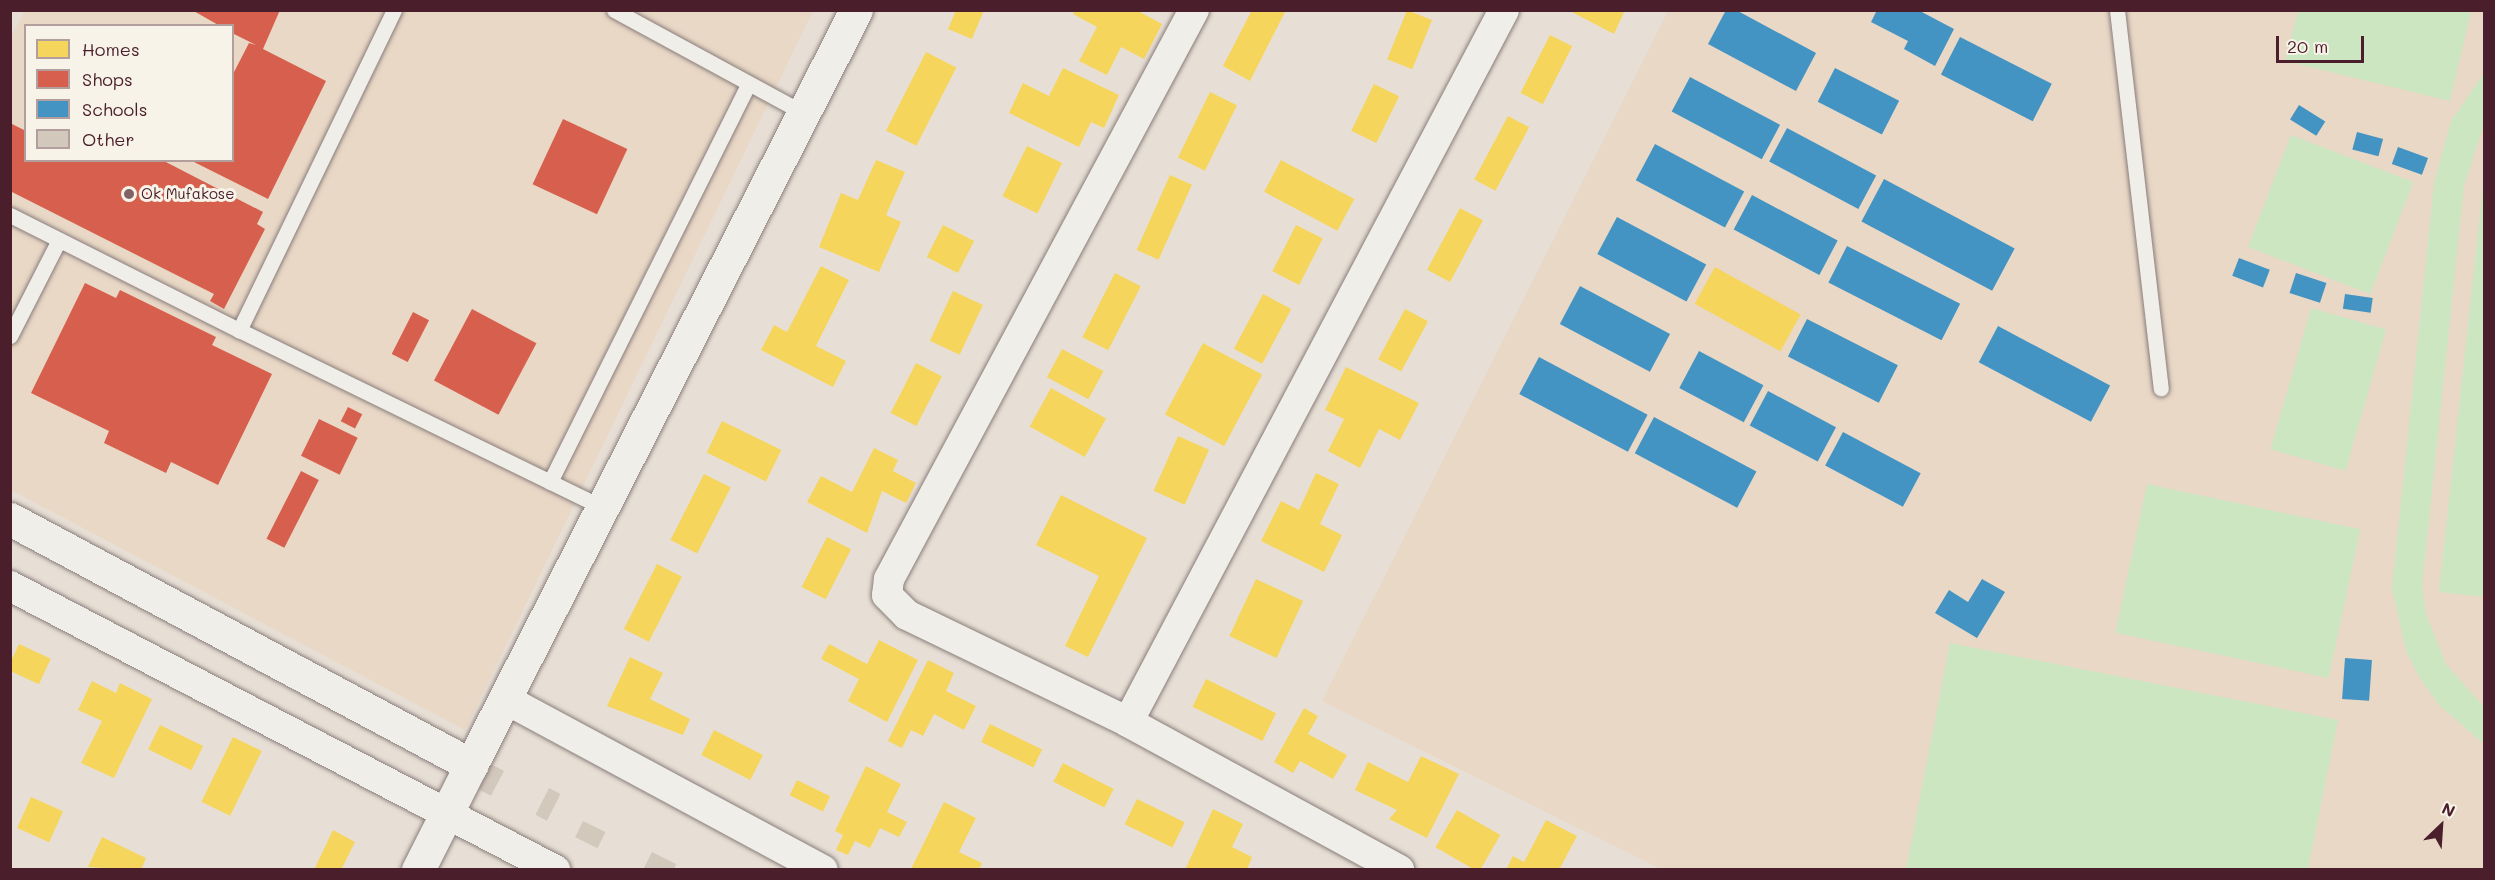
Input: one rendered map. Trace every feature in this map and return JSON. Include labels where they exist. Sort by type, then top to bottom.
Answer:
[{"type":"street","points":[[418,870],[505,699],[606,509],[856,10]]},
{"type":"street","points":[[1194,10],[889,579],[887,595],[907,615],[1128,722],[1399,870]]},
{"type":"street","points":[[1128,722],[1504,10]]},
{"type":"street","points":[[10,519],[471,765]]},
{"type":"street","points":[[10,586],[448,812],[555,870]]},
{"type":"street","points":[[505,699],[822,870]]},
{"type":"lane","points":[[239,330],[394,10]]},
{"type":"lane","points":[[615,10],[748,85],[804,113]]},
{"type":"lane","points":[[2117,10],[2160,388]]},
{"type":"lane","points":[[550,482],[748,85]]},
{"type":"lane","points":[[10,215],[239,330],[606,509]]},
{"type":"lane","points":[[10,336],[59,240]]},
{"type":"shaded area","points":[[25,10],[813,11],[465,730],[11,490],[10,39]]},
{"type":"shaded area","points":[[1668,11],[2484,11],[2484,869],[1661,869],[1322,701]]},
{"type":"green space","points":[[2298,11],[2471,11],[2450,101],[2285,61]]},
{"type":"green space","points":[[2484,73],[2484,124],[2464,186],[2422,586],[2426,614],[2446,664],[2484,707],[2484,744],[2440,706],[2421,680],[2406,651],[2392,588],[2434,183],[2451,121]]},
{"type":"green space","points":[[2291,135],[2413,182],[2370,294],[2248,247]]},
{"type":"green space","points":[[2484,176],[2484,597],[2439,592]]},
{"type":"green space","points":[[2311,308],[2386,329],[2345,471],[2270,449]]},
{"type":"green space","points":[[2147,484],[2360,529],[2329,678],[2115,633]]},
{"type":"green space","points":[[1950,643],[2338,720],[2308,869],[1906,869]]},
{"type":"building: Homes","points":[[956,10],[984,10],[972,39],[948,29]]},
{"type":"building: Homes","points":[[1075,10],[1136,10],[1162,24],[1144,59],[1121,47],[1107,75],[1079,61],[1097,27],[1073,14]]},
{"type":"building: Homes","points":[[1252,10],[1286,10],[1250,81],[1223,66]]},
{"type":"building: Homes","points":[[1407,10],[1432,20],[1412,69],[1387,59]]},
{"type":"building: Homes","points":[[1568,10],[1625,10],[1614,34]]},
{"type":"building: Homes","points":[[1550,35],[1572,46],[1543,104],[1520,93]]},
{"type":"building: Homes","points":[[926,52],[956,67],[916,146],[886,130]]},
{"type":"building: Homes","points":[[1063,68],[1119,95],[1104,128],[1091,122],[1079,147],[1009,113],[1023,83],[1049,96]]},
{"type":"building: Homes","points":[[1374,84],[1399,96],[1376,143],[1351,131]]},
{"type":"building: Homes","points":[[1210,92],[1237,105],[1205,171],[1178,158]]},
{"type":"building: Homes","points":[[1508,116],[1529,127],[1495,191],[1474,180]]},
{"type":"building: Homes","points":[[1027,146],[1062,163],[1038,213],[1002,196]]},
{"type":"building: Homes","points":[[876,160],[905,172],[886,215],[901,222],[879,272],[819,247],[841,193],[858,200]]},
{"type":"building: Homes","points":[[1281,160],[1354,199],[1337,231],[1264,192]]},
{"type":"building: Homes","points":[[1170,175],[1192,185],[1159,260],[1137,250]]},
{"type":"building: Homes","points":[[1460,208],[1483,220],[1450,282],[1427,270]]},
{"type":"building: Homes","points":[[943,225],[974,241],[958,273],[927,257]]},
{"type":"building: Homes","points":[[1296,225],[1323,239],[1299,285],[1272,271]]},
{"type":"building: Homes","points":[[821,266],[849,280],[816,346],[846,361],[833,387],[761,350],[774,325],[787,332]]},
{"type":"building: Homes","points":[[1715,267],[1801,315],[1780,351],[1695,304]]},
{"type":"building: Homes","points":[[1115,273],[1141,286],[1108,350],[1082,337]]},
{"type":"building: Homes","points":[[953,291],[983,305],[960,355],[930,341]]},
{"type":"building: Homes","points":[[1263,294],[1291,309],[1262,364],[1234,349]]},
{"type":"building: Homes","points":[[1405,309],[1428,321],[1401,372],[1378,359]]},
{"type":"building: Homes","points":[[1203,343],[1262,374],[1224,446],[1165,415]]},
{"type":"building: Homes","points":[[1062,349],[1103,371],[1088,399],[1047,377]]},
{"type":"building: Homes","points":[[916,363],[942,376],[916,426],[891,413]]},
{"type":"building: Homes","points":[[1346,367],[1419,403],[1400,440],[1379,429],[1360,468],[1328,451],[1344,419],[1325,410]]},
{"type":"building: Homes","points":[[1051,388],[1106,419],[1085,457],[1030,426]]},
{"type":"building: Homes","points":[[722,421],[781,450],[766,481],[707,452]]},
{"type":"building: Homes","points":[[1178,436],[1209,450],[1185,505],[1154,491]]},
{"type":"building: Homes","points":[[874,448],[898,460],[893,471],[916,483],[906,503],[882,491],[867,533],[807,502],[821,476],[852,492]]},
{"type":"building: Homes","points":[[1316,473],[1339,484],[1320,524],[1342,535],[1324,572],[1261,541],[1281,501],[1299,510]]},
{"type":"building: Homes","points":[[704,474],[731,488],[697,554],[670,540]]},
{"type":"building: Homes","points":[[1061,495],[1147,538],[1088,657],[1065,646],[1099,576],[1036,545]]},
{"type":"building: Homes","points":[[827,537],[851,549],[826,599],[802,587]]},
{"type":"building: Homes","points":[[657,564],[682,577],[649,642],[624,629]]},
{"type":"building: Homes","points":[[1256,579],[1303,601],[1277,658],[1229,636]]},
{"type":"building: Homes","points":[[879,640],[918,660],[887,722],[848,701],[859,679],[821,659],[829,644],[867,664]]},
{"type":"building: Homes","points":[[19,644],[51,659],[39,684],[10,671],[10,663]]},
{"type":"building: Homes","points":[[630,657],[663,673],[650,699],[690,719],[683,735],[607,706]]},
{"type":"building: Homes","points":[[928,660],[954,673],[946,691],[976,706],[964,730],[934,714],[923,736],[911,730],[902,748],[888,741]]},
{"type":"building: Homes","points":[[1206,679],[1276,713],[1263,741],[1192,707]]},
{"type":"building: Homes","points":[[92,681],[116,693],[120,683],[152,699],[114,778],[81,763],[102,721],[78,710]]},
{"type":"building: Homes","points":[[1304,708],[1318,716],[1308,734],[1347,755],[1333,779],[1300,761],[1293,773],[1274,762]]},
{"type":"building: Homes","points":[[990,724],[1042,749],[1033,767],[981,742]]},
{"type":"building: Homes","points":[[160,725],[203,746],[191,770],[148,749]]},
{"type":"building: Homes","points":[[714,730],[763,755],[750,780],[701,755]]},
{"type":"building: Homes","points":[[233,737],[262,751],[230,816],[201,802]]},
{"type":"building: Homes","points":[[1421,756],[1459,774],[1427,838],[1389,819],[1397,810],[1355,790],[1368,762],[1408,782]]},
{"type":"building: Homes","points":[[1063,763],[1114,789],[1104,808],[1053,782]]},
{"type":"building: Homes","points":[[866,766],[901,784],[887,812],[907,822],[899,837],[880,828],[870,848],[855,841],[848,855],[836,850],[843,835],[835,831]]},
{"type":"building: Homes","points":[[797,780],[830,796],[823,811],[790,795]]},
{"type":"building: Homes","points":[[31,797],[63,811],[49,842],[17,828]]},
{"type":"building: Homes","points":[[1137,799],[1185,822],[1172,847],[1125,824]]},
{"type":"building: Homes","points":[[944,802],[976,818],[959,852],[982,863],[979,870],[911,869]]},
{"type":"building: Homes","points":[[1213,809],[1243,824],[1232,847],[1252,857],[1247,870],[1185,870]]},
{"type":"building: Homes","points":[[1457,810],[1500,835],[1480,870],[1475,870],[1436,847]]},
{"type":"building: Homes","points":[[1546,820],[1577,836],[1559,870],[1506,870],[1513,856],[1524,862]]},
{"type":"building: Homes","points":[[333,830],[355,842],[341,870],[314,870]]},
{"type":"building: Homes","points":[[102,837],[146,858],[141,870],[88,867]]},
{"type":"building: Shops","points":[[192,10],[280,10],[263,49],[326,81],[268,199],[194,162],[234,162],[234,72],[249,43],[256,45],[234,34],[234,24],[216,24]]},
{"type":"building: Shops","points":[[563,119],[627,149],[597,214],[533,184]]},
{"type":"building: Shops","points":[[10,123],[24,130],[24,162],[166,162],[263,212],[257,224],[265,229],[224,309],[210,301],[214,294],[10,191]]},
{"type":"building: Shops","points":[[85,283],[116,298],[120,290],[216,337],[212,345],[272,374],[218,485],[171,462],[166,473],[104,443],[109,431],[31,393]]},
{"type":"building: Shops","points":[[472,309],[536,343],[498,415],[434,381]]},
{"type":"building: Shops","points":[[413,312],[429,320],[408,362],[392,354]]},
{"type":"building: Shops","points":[[348,407],[362,414],[355,429],[341,421]]},
{"type":"building: Shops","points":[[319,419],[358,438],[340,475],[301,456]]},
{"type":"building: Shops","points":[[301,471],[319,480],[284,548],[266,539]]},
{"type":"building: Schools","points":[[1726,10],[1736,10],[1816,53],[1796,91],[1708,44]]},
{"type":"building: Schools","points":[[1877,10],[1918,10],[1954,29],[1935,66],[1904,49],[1908,41],[1871,22]]},
{"type":"building: Schools","points":[[1960,37],[2052,84],[2033,121],[1941,74]]},
{"type":"building: Schools","points":[[1835,68],[1899,101],[1882,135],[1818,102]]},
{"type":"building: Schools","points":[[1690,77],[1780,125],[1762,159],[1672,111]]},
{"type":"building: Schools","points":[[2299,105],[2325,121],[2316,136],[2290,119]]},
{"type":"building: Schools","points":[[1787,128],[1876,175],[1858,209],[1769,162]]},
{"type":"building: Schools","points":[[2357,132],[2383,139],[2378,156],[2352,149]]},
{"type":"building: Schools","points":[[1655,144],[1744,191],[1725,228],[1636,180]]},
{"type":"building: Schools","points":[[2398,147],[2428,158],[2422,175],[2392,164]]},
{"type":"building: Schools","points":[[1884,179],[2015,248],[1992,291],[1861,221]]},
{"type":"building: Schools","points":[[1752,195],[1838,241],[1819,275],[1734,229]]},
{"type":"building: Schools","points":[[1617,217],[1706,264],[1686,302],[1597,254]]},
{"type":"building: Schools","points":[[1847,246],[1960,304],[1942,340],[1828,283]]},
{"type":"building: Schools","points":[[2239,258],[2270,270],[2263,288],[2232,276]]},
{"type":"building: Schools","points":[[2296,273],[2326,283],[2320,303],[2290,293]]},
{"type":"building: Schools","points":[[1580,286],[1670,334],[1650,372],[1560,324]]},
{"type":"building: Schools","points":[[2345,294],[2373,298],[2371,313],[2343,309]]},
{"type":"building: Schools","points":[[1807,319],[1898,365],[1879,403],[1788,356]]},
{"type":"building: Schools","points":[[1998,326],[2110,386],[2091,422],[1979,362]]},
{"type":"building: Schools","points":[[1699,351],[1763,385],[1744,422],[1679,388]]},
{"type":"building: Schools","points":[[1539,357],[1648,415],[1628,452],[1519,394]]},
{"type":"building: Schools","points":[[1768,391],[1836,427],[1818,462],[1750,425]]},
{"type":"building: Schools","points":[[1654,417],[1756,471],[1737,508],[1635,453]]},
{"type":"building: Schools","points":[[1843,432],[1921,473],[1903,507],[1825,466]]},
{"type":"building: Schools","points":[[1982,579],[2005,592],[1977,638],[1935,613],[1949,590],[1968,602]]},
{"type":"building: Schools","points":[[2345,658],[2372,660],[2369,701],[2342,699]]},
{"type":"building: Other","points":[[489,763],[504,771],[491,796],[476,788]]},
{"type":"building: Other","points":[[549,788],[561,794],[547,821],[535,815]]},
{"type":"building: Other","points":[[583,821],[605,832],[598,848],[575,837]]},
{"type":"building: Other","points":[[652,852],[676,864],[674,870],[643,870]]},
{"type":"place","name":"Ok Mufakose","points":[[129,194]]}]
